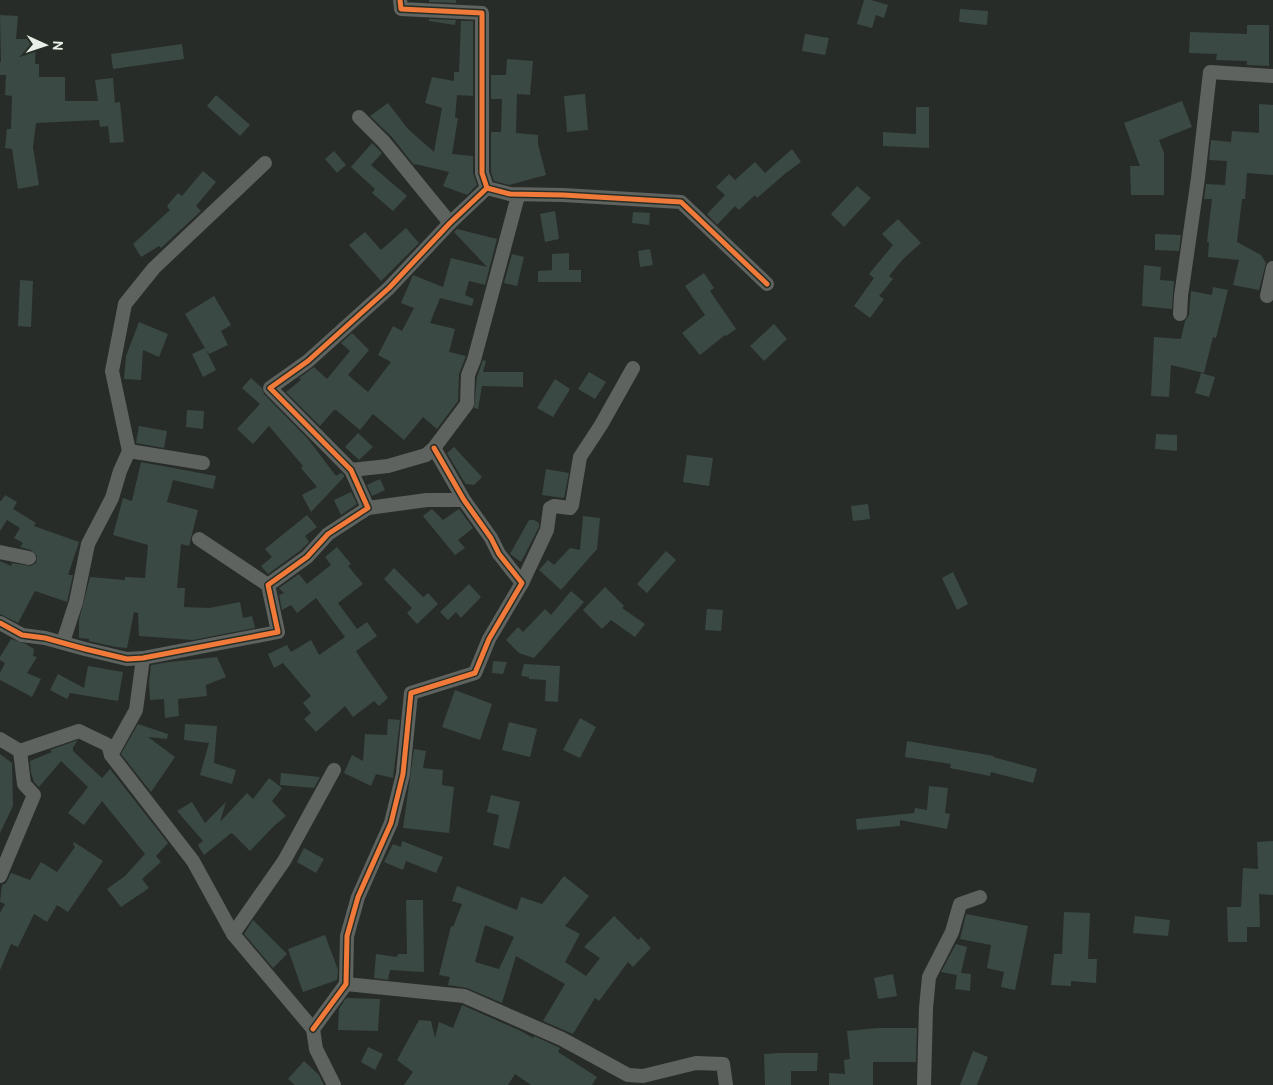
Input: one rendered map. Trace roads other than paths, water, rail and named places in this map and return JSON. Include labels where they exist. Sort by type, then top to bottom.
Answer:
[{"type":"street","points":[[400,0],[401,9],[482,13],[482,173],[487,188]]},
{"type":"street","points":[[1180,314],[1210,72],[1273,76]]},
{"type":"street","points":[[359,117],[384,142],[450,223]]},
{"type":"street","points":[[63,642],[76,602],[88,544],[112,498],[120,471],[129,451],[112,372],[125,304],[154,268],[265,163]]},
{"type":"street","points":[[351,470],[388,466],[426,455],[434,448],[467,404],[468,375],[474,360],[518,196],[487,188]]},
{"type":"street","points":[[368,508],[351,470],[270,388],[308,361],[389,288],[450,223],[487,188]]},
{"type":"street","points":[[510,194],[681,202],[767,284]]},
{"type":"street","points":[[1267,296],[1273,268]]},
{"type":"street","points":[[313,1029],[346,984],[347,936],[358,897],[391,823],[403,774],[411,693],[475,674],[489,639],[522,583],[546,530],[550,508],[554,506],[570,508],[572,505],[580,457],[601,425],[632,368]]},
{"type":"street","points":[[434,448],[464,500],[491,538],[499,554],[522,583]]},
{"type":"street","points":[[129,451],[204,463]]},
{"type":"street","points":[[268,585],[307,556],[328,534],[368,508],[427,500],[464,500]]},
{"type":"street","points":[[0,624],[22,635],[45,638],[127,658],[143,658],[278,632],[268,585],[199,539]]},
{"type":"street","points":[[0,552],[29,558]]},
{"type":"street","points":[[111,755],[136,710],[143,658]]},
{"type":"street","points":[[0,739],[20,751],[79,731],[108,745],[111,755],[193,861],[233,934],[313,1029],[316,1049],[334,1085]]},
{"type":"street","points":[[0,876],[34,795],[24,784],[20,751]]},
{"type":"street","points":[[233,934],[284,861],[334,770]]},
{"type":"street","points":[[924,1085],[926,1008],[929,977],[952,932],[960,904],[980,896]]},
{"type":"street","points":[[346,984],[464,996],[562,1039],[628,1075],[643,1076],[696,1063],[723,1064],[726,1085]]}]
